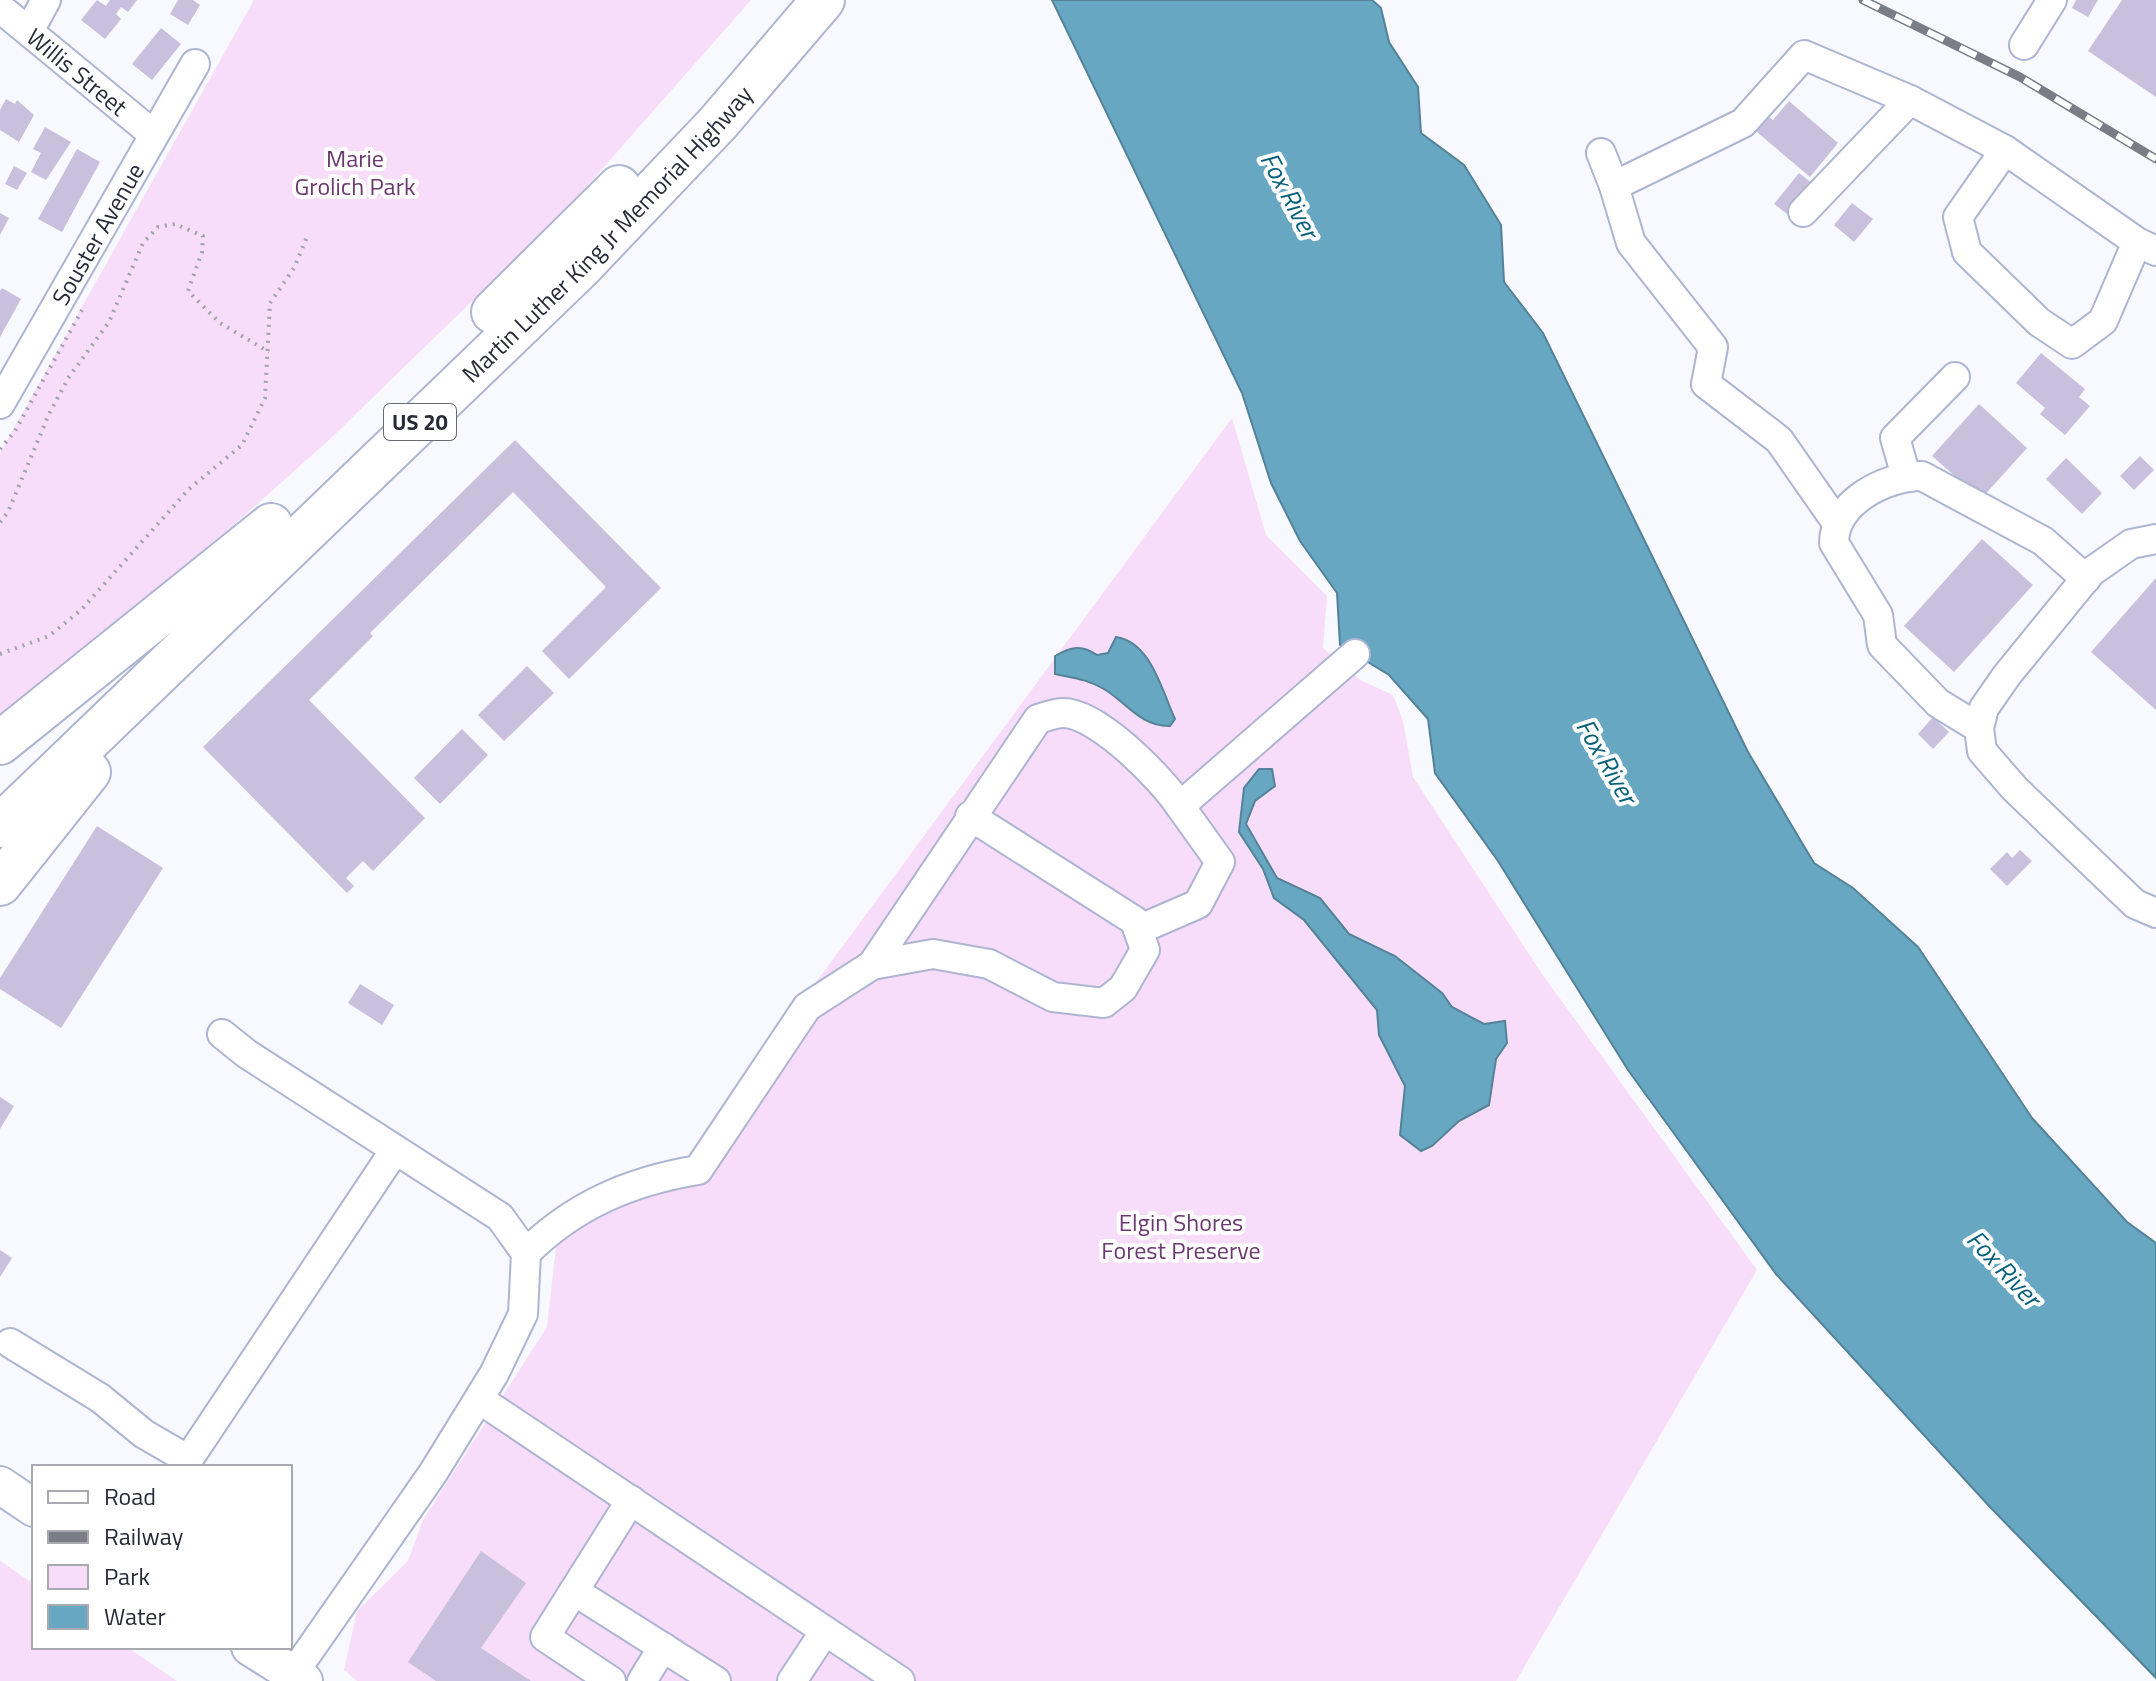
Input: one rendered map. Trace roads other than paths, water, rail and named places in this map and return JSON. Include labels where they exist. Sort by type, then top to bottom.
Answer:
[{"type":"highway","name":"Martin Luther King Jr Memorial Highway","points":[[0,788],[642,164],[790,0]]},
{"type":"highway","name":"Martin Luther King Jr Memorial Highway","points":[[0,826],[581,267],[718,123],[823,0]]},
{"type":"highway","points":[[0,884],[74,789],[318,520]]},
{"type":"highway","points":[[0,743],[271,525]]},
{"type":"main road","points":[[0,1485],[32,1507]]},
{"type":"main road","points":[[253,1649],[298,1677]]},
{"type":"street","points":[[29,31],[46,0]]},
{"type":"street","points":[[2024,45],[2052,0]]},
{"type":"street","name":"Willis Street","points":[[0,8],[153,134]]},
{"type":"street","points":[[1614,186],[1743,123],[1804,55],[1910,100],[2005,150],[2147,247],[2103,321],[2072,344],[2039,322],[1967,252],[1958,217],[2005,150]]},
{"type":"street","name":"Souster Avenue","points":[[1,401],[195,64]]},
{"type":"street","points":[[1803,212],[1910,100]]},
{"type":"street","points":[[1601,153],[1631,243],[1713,347],[1706,384],[1779,440],[1837,523]]},
{"type":"street","points":[[1906,476],[1895,438],[1955,377]]},
{"type":"street","points":[[1979,728],[1938,703],[1882,645],[1878,615],[1834,543],[1843,510],[1860,497],[1906,476],[1922,476],[1943,484],[1981,510],[2043,541],[2086,579]]},
{"type":"street","points":[[2156,539],[2131,544],[2086,579],[2007,675],[1984,708],[1979,728],[1982,751],[2015,789],[2135,904],[2156,913]]},
{"type":"street","points":[[1180,806],[1355,654]]},
{"type":"street","points":[[872,965],[1038,719],[1063,713],[1086,719],[1144,762],[1220,862],[1198,904],[1138,930]]},
{"type":"street","points":[[526,1253],[554,1225],[616,1190],[698,1170],[807,1007],[872,965],[933,954],[989,964],[1053,997],[1104,1003],[1123,988],[1145,950],[1135,921],[970,816]]},
{"type":"street","points":[[222,1034],[500,1217],[526,1253],[523,1314],[479,1399],[298,1677]]},
{"type":"street","points":[[10,1343],[100,1398],[144,1434],[182,1456],[192,1454],[395,1150]]},
{"type":"street","points":[[479,1399],[900,1681]]},
{"type":"street","points":[[611,1681],[545,1637],[631,1500]]},
{"type":"street","points":[[574,1591],[716,1681]]},
{"type":"street","points":[[792,1681],[825,1631]]},
{"type":"street","points":[[642,1681],[663,1647]]},
{"type":"water","name":"Fox River","points":[[1052,0],[1372,0],[1381,8],[1389,42],[1418,87],[1421,133],[1464,165],[1501,225],[1504,282],[1543,333],[1748,752],[1814,863],[1853,888],[1918,947],[2032,1118],[2127,1222],[2156,1243],[2156,1678],[1990,1507],[1776,1274],[1628,1070],[1498,861],[1435,773],[1428,719],[1389,675],[1340,645],[1337,593],[1300,541],[1271,483],[1242,393]]},
{"type":"water","points":[[1116,637],[1138,648],[1154,669],[1175,719],[1170,726],[1142,718],[1098,686],[1055,674],[1055,656],[1076,648],[1097,655],[1108,653]]},
{"type":"water","points":[[1259,769],[1272,769],[1275,786],[1255,801],[1246,824],[1277,878],[1320,898],[1349,934],[1395,956],[1442,993],[1452,1007],[1484,1024],[1505,1021],[1507,1043],[1496,1059],[1489,1105],[1459,1121],[1432,1146],[1421,1151],[1400,1135],[1405,1086],[1379,1035],[1377,1010],[1304,920],[1274,898],[1263,869],[1239,832],[1244,788]]},
{"type":"railway","points":[[1863,0],[2020,77],[2156,159]]},
{"type":"park label","name":"Marie Grolich Park","points":[[355,172]]},
{"type":"park label","name":"Elgin Shores Forest Preserve","points":[[1181,1236]]}]
